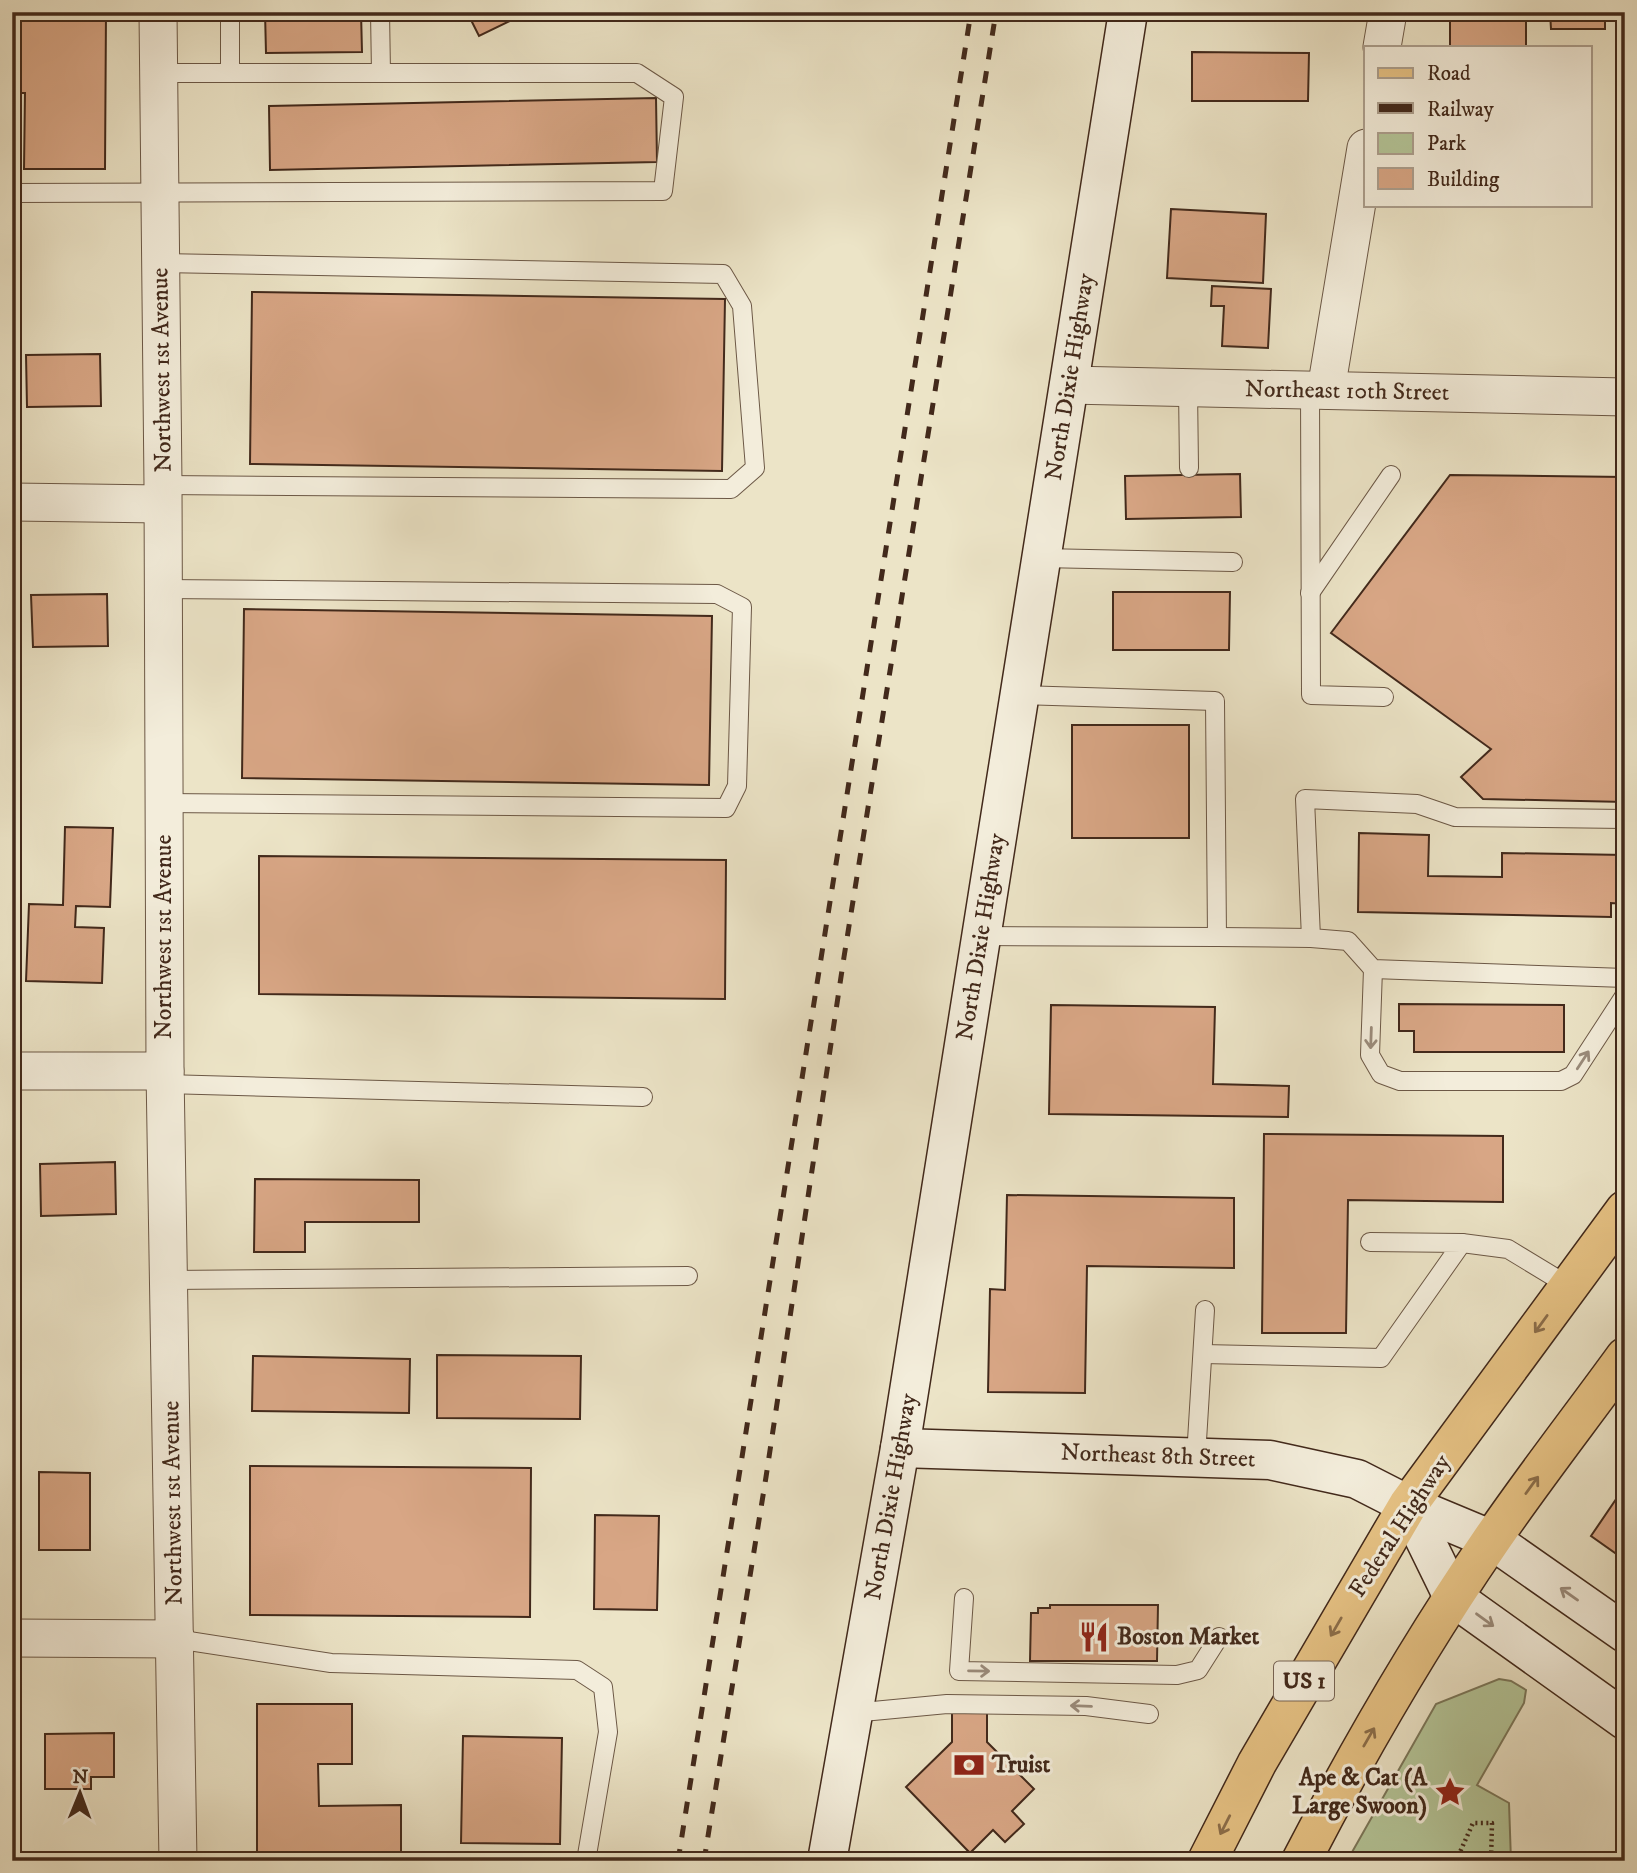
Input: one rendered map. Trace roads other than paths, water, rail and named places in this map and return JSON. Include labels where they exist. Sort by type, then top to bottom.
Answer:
[{"type":"main road","name":"North Dixie Highway","points":[[827,1861],[900,1448],[1128,12]]},
{"type":"main road","name":"Federal Highway","points":[[1207,1861],[1256,1763],[1408,1505],[1625,1210]]},
{"type":"main road","points":[[1301,1861],[1337,1791],[1453,1597],[1625,1357]]},
{"type":"main road","name":"Northeast 8th Street","points":[[900,1448],[1270,1460],[1357,1479],[1408,1505],[1492,1540],[1625,1633]]},
{"type":"main road","points":[[1408,1505],[1453,1597],[1625,1720]]},
{"type":"street","name":"Northwest 1st Avenue","points":[[158,12],[165,1078],[178,1861]]},
{"type":"street","points":[[1382,46],[1388,12]]},
{"type":"street","points":[[1318,390],[1364,158]]},
{"type":"street","name":"Northeast 10th Street","points":[[1069,385],[1625,397]]},
{"type":"street","points":[[12,502],[162,494]]},
{"type":"street","points":[[12,1071],[165,1078]]},
{"type":"street","points":[[12,1639],[176,1639]]},
{"type":"lane","points":[[230,12],[230,74]]},
{"type":"lane","points":[[380,12],[381,73]]},
{"type":"lane","points":[[12,193],[663,191],[674,97],[637,72],[158,73]]},
{"type":"lane","points":[[160,263],[723,274],[742,306],[755,468],[731,489],[162,494]]},
{"type":"lane","points":[[1188,387],[1189,468]]},
{"type":"lane","points":[[1318,390],[1310,593],[1311,695],[1384,698]]},
{"type":"lane","points":[[1310,593],[1391,475]]},
{"type":"lane","points":[[1041,558],[1233,562]]},
{"type":"lane","points":[[163,589],[717,594],[742,607],[737,786],[726,808],[163,803]]},
{"type":"lane","points":[[1020,695],[1216,701],[1217,937]]},
{"type":"lane","points":[[1311,938],[1306,799],[1417,804],[1455,817],[1625,819]]},
{"type":"lane","points":[[981,936],[1311,938],[1348,941],[1373,969],[1370,1055],[1381,1074],[1400,1081],[1561,1081],[1573,1075],[1625,995]]},
{"type":"lane","points":[[1373,969],[1625,978]]},
{"type":"lane","points":[[165,1078],[643,1097]]},
{"type":"lane","points":[[1370,1242],[1462,1244],[1508,1249],[1569,1286]]},
{"type":"lane","points":[[1203,1354],[1381,1358],[1462,1244]]},
{"type":"lane","points":[[169,1280],[688,1276]]},
{"type":"lane","points":[[1196,1457],[1205,1310]]},
{"type":"lane","points":[[964,1598],[959,1671],[1177,1675],[1198,1670],[1219,1637]]},
{"type":"lane","points":[[176,1639],[331,1662],[577,1670],[603,1687],[608,1732],[586,1861]]},
{"type":"lane","points":[[852,1713],[947,1704],[1086,1706],[1149,1714]]},
{"type":"railway","points":[[678,1861],[971,12]]},
{"type":"railway","points":[[704,1861],[766,1477],[844,957],[996,12]]},
{"type":"place","name":"Boston Market","points":[[1094,1637]]},
{"type":"place","name":"Truist","points":[[969,1765]]},
{"type":"place","name":"Ape & Cat (A Large Swoon)","points":[[1450,1792]]}]
